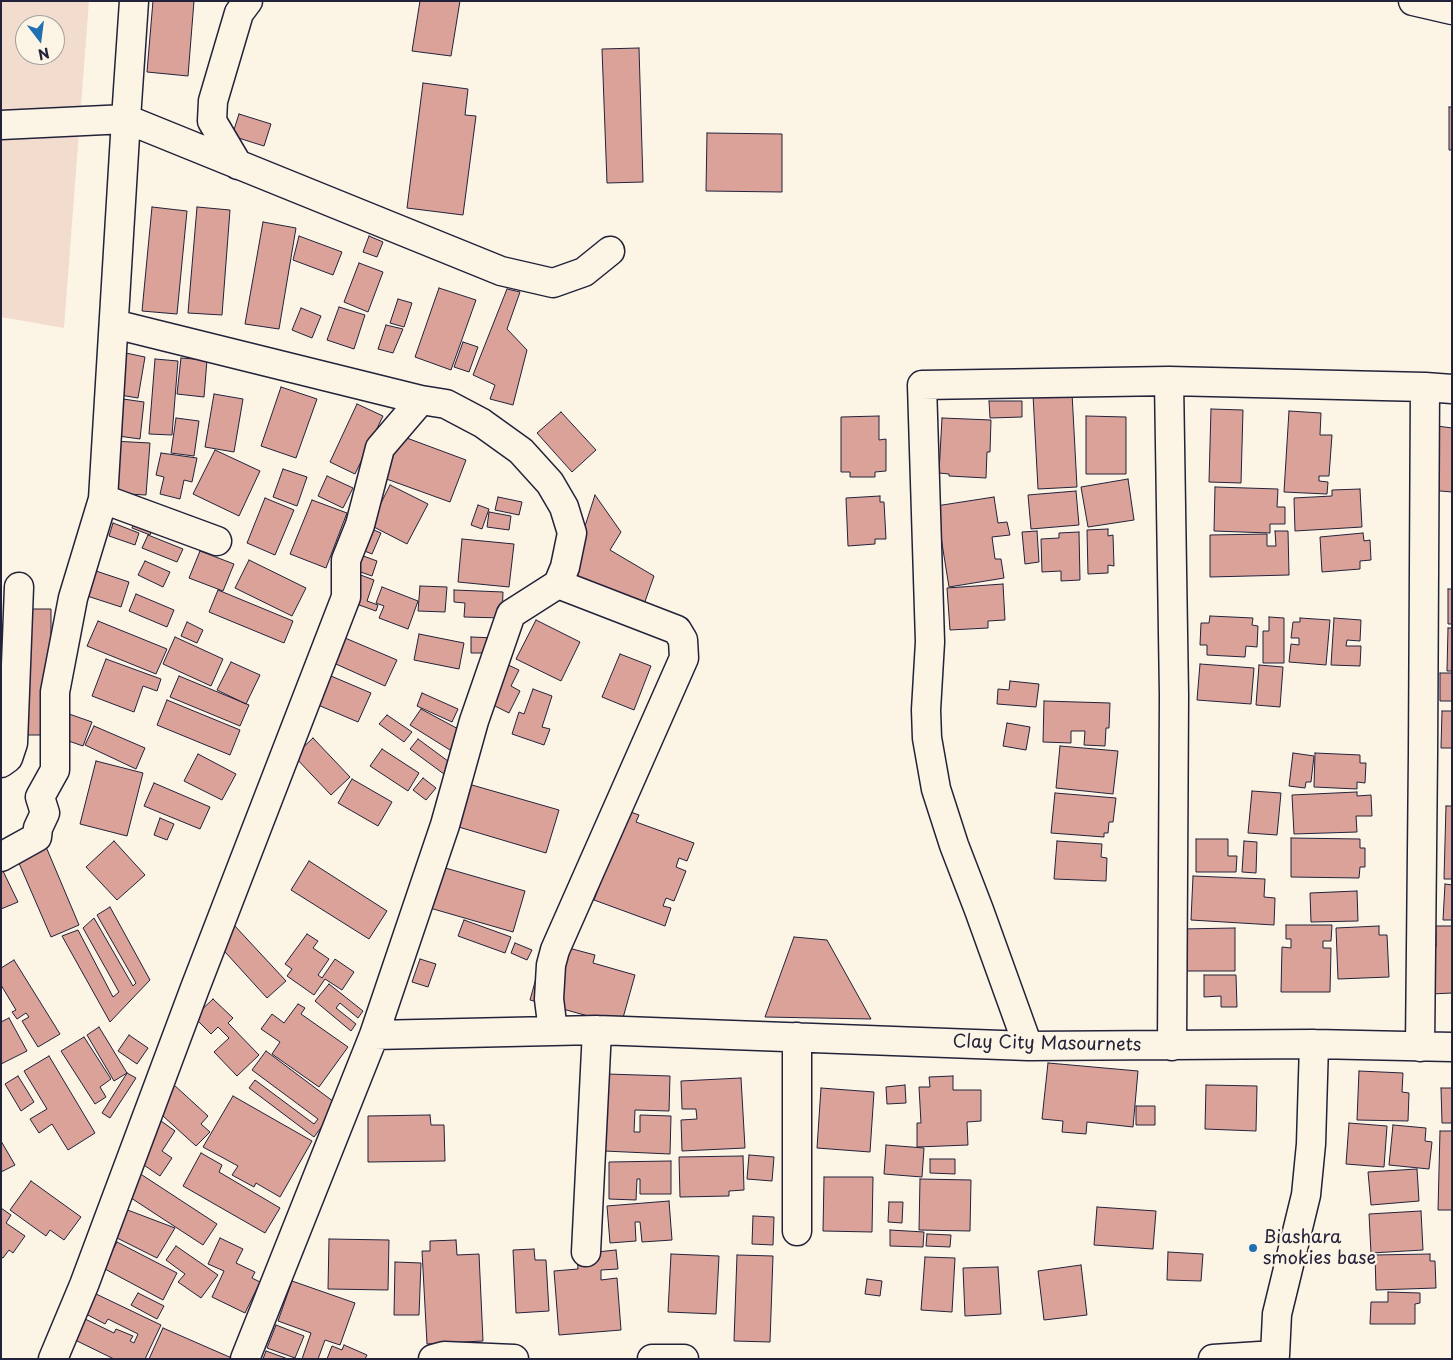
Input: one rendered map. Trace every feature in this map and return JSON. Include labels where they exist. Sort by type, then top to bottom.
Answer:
[{"type":"street","points":[[1,857],[37,838],[38,828],[45,813],[40,797],[55,770],[54,692],[73,598],[103,500],[134,1]]},
{"type":"street","points":[[238,165],[212,122],[213,101],[239,13],[248,1]]},
{"type":"street","points":[[1413,1],[1452,10]]},
{"type":"street","points":[[1,125],[126,119],[501,271],[553,283],[584,272],[610,251]]},
{"type":"street","points":[[114,324],[421,400],[446,404],[482,423],[521,451],[550,483],[564,507],[572,533],[565,567],[558,584],[511,614],[474,721],[445,824],[374,1035],[245,1359]]},
{"type":"street","points":[[1169,381],[1174,696],[1172,1046]]},
{"type":"street","points":[[1028,1046],[954,845],[936,789],[926,738],[930,642],[922,385],[1169,381],[1439,388],[1424,754],[1420,1047]]},
{"type":"street","points":[[53,1359],[84,1285],[195,988],[346,597],[346,560],[360,525],[380,448],[421,400]]},
{"type":"street","points":[[103,500],[217,541]]},
{"type":"street","points":[[553,1031],[548,999],[551,965],[555,950],[684,658],[682,640],[677,630],[558,584]]},
{"type":"street","points":[[1,763],[8,758],[13,742],[19,587]]},
{"type":"street","points":[[586,1252],[597,1030]]},
{"type":"street","name":"Clay City Masournets","points":[[374,1035],[597,1030],[1028,1046],[1314,1044],[1452,1048]]},
{"type":"street","points":[[797,1037],[798,1231]]},
{"type":"street","points":[[1213,1359],[1275,1357],[1277,1314],[1306,1195],[1311,1144],[1314,1044]]},
{"type":"street","points":[[433,1359],[444,1356],[514,1359]]},
{"type":"street","points":[[652,1359],[684,1359]]},
{"type":"shaded area","points":[[1,1],[89,1],[64,328],[1,317]]},
{"type":"building","points":[[153,1],[194,1],[188,76],[147,72]]},
{"type":"building","points":[[420,1],[460,1],[451,56],[412,51]]},
{"type":"building","points":[[639,48],[643,182],[607,183],[602,49]]},
{"type":"building","points":[[423,83],[468,89],[465,115],[476,116],[463,215],[407,208]]},
{"type":"building","points":[[1449,107],[1452,107],[1452,150],[1449,150]]},
{"type":"building","points":[[239,114],[271,124],[264,146],[232,136]]},
{"type":"building","points":[[707,133],[782,134],[782,192],[706,191]]},
{"type":"building","points":[[152,207],[187,211],[177,314],[142,311]]},
{"type":"building","points":[[197,207],[230,210],[222,315],[188,313]]},
{"type":"building","points":[[263,222],[296,228],[279,329],[245,324]]},
{"type":"building","points":[[299,236],[342,252],[333,275],[293,260]]},
{"type":"building","points":[[369,236],[383,242],[377,257],[363,252]]},
{"type":"building","points":[[359,263],[383,272],[368,312],[344,302]]},
{"type":"building","points":[[439,288],[476,300],[451,370],[415,357]]},
{"type":"building","points":[[507,289],[520,292],[507,329],[527,350],[513,405],[490,399],[495,385],[473,375]]},
{"type":"building","points":[[398,299],[412,303],[404,327],[390,323]]},
{"type":"building","points":[[339,307],[365,315],[354,349],[327,340]]},
{"type":"building","points":[[301,308],[321,316],[312,338],[292,330]]},
{"type":"building","points":[[386,325],[403,329],[393,353],[378,349]]},
{"type":"building","points":[[463,342],[478,347],[469,372],[454,367]]},
{"type":"building","points":[[121,352],[145,357],[138,398],[114,394]]},
{"type":"building","points":[[181,358],[207,360],[204,397],[177,394]]},
{"type":"building","points":[[155,359],[178,361],[172,435],[149,434]]},
{"type":"building","points":[[281,387],[317,399],[296,458],[261,446]]},
{"type":"building","points":[[1072,393],[1077,487],[1038,489],[1033,395]]},
{"type":"building","points":[[214,394],[243,399],[234,452],[205,447]]},
{"type":"building","points":[[116,398],[144,402],[140,439],[111,435]]},
{"type":"building","points":[[989,401],[1022,401],[1022,417],[990,418]]},
{"type":"building","points":[[357,404],[383,416],[355,474],[330,462]]},
{"type":"building","points":[[1211,409],[1243,410],[1241,483],[1209,482]]},
{"type":"building","points":[[1289,411],[1321,413],[1320,435],[1332,435],[1329,476],[1319,476],[1319,481],[1328,482],[1327,494],[1284,492]]},
{"type":"building","points":[[561,412],[596,450],[572,472],[537,433]]},
{"type":"building","points":[[879,416],[879,440],[886,439],[886,471],[875,472],[875,477],[850,477],[850,472],[841,472],[841,417]]},
{"type":"building","points":[[1086,416],[1126,417],[1126,474],[1086,474]]},
{"type":"building","points":[[176,418],[199,421],[194,456],[171,453]]},
{"type":"building","points":[[942,418],[991,420],[990,452],[987,452],[986,478],[949,476],[949,474],[939,473]]},
{"type":"building","points":[[1437,426],[1452,428],[1452,492],[1429,490]]},
{"type":"building","points":[[396,434],[466,460],[450,502],[381,477]]},
{"type":"building","points":[[112,441],[150,443],[146,495],[108,493]]},
{"type":"building","points":[[215,450],[260,471],[239,516],[193,494]]},
{"type":"building","points":[[161,453],[197,458],[192,482],[184,480],[180,499],[160,494],[164,477],[156,475]]},
{"type":"building","points":[[283,469],[307,477],[297,506],[273,497]]},
{"type":"building","points":[[327,476],[353,488],[343,508],[318,496]]},
{"type":"building","points":[[1128,479],[1134,520],[1088,527],[1081,487]]},
{"type":"building","points":[[390,485],[428,504],[407,544],[370,525]]},
{"type":"building","points":[[1215,487],[1278,489],[1277,507],[1285,507],[1285,524],[1270,524],[1270,533],[1214,531]]},
{"type":"building","points":[[1360,489],[1362,527],[1295,531],[1294,498],[1332,496],[1332,490]]},
{"type":"building","points":[[1076,491],[1079,525],[1031,529],[1028,495]]},
{"type":"building","points":[[595,495],[621,532],[610,550],[654,576],[642,610],[568,579]]},
{"type":"building","points":[[880,496],[880,502],[884,502],[886,539],[875,539],[875,544],[848,546],[846,498]]},
{"type":"building","points":[[498,497],[522,502],[519,515],[495,510]]},
{"type":"building","points":[[994,497],[998,523],[1007,522],[1010,535],[992,537],[995,559],[1001,559],[1004,578],[949,587],[936,506]]},
{"type":"building","points":[[265,498],[294,510],[275,555],[247,543]]},
{"type":"building","points":[[312,500],[347,513],[326,568],[290,554]]},
{"type":"building","points":[[478,505],[489,509],[482,529],[471,525]]},
{"type":"building","points":[[489,512],[511,516],[509,530],[487,527]]},
{"type":"building","points":[[136,516],[154,523],[150,535],[132,528]]},
{"type":"building","points":[[113,523],[139,533],[135,545],[109,536]]},
{"type":"building","points":[[366,527],[381,533],[372,554],[357,548]]},
{"type":"building","points":[[1108,529],[1108,536],[1113,535],[1114,566],[1108,565],[1108,573],[1088,574],[1087,530]]},
{"type":"building","points":[[1037,531],[1039,562],[1025,564],[1022,532]]},
{"type":"building","points":[[1275,531],[1288,531],[1289,575],[1210,577],[1210,535],[1267,534],[1267,546],[1276,546]]},
{"type":"building","points":[[1079,532],[1080,580],[1061,581],[1061,571],[1042,572],[1041,539],[1059,538],[1059,533]]},
{"type":"building","points":[[1363,533],[1364,541],[1370,540],[1371,560],[1360,561],[1360,569],[1322,572],[1320,537]]},
{"type":"building","points":[[148,535],[183,549],[177,562],[142,548]]},
{"type":"building","points":[[462,539],[514,544],[509,587],[458,582]]},
{"type":"building","points":[[200,551],[234,564],[223,591],[189,578]]},
{"type":"building","points":[[358,554],[377,561],[372,576],[352,569]]},
{"type":"building","points":[[249,560],[306,588],[292,616],[235,588]]},
{"type":"building","points":[[145,561],[170,572],[163,587],[138,575]]},
{"type":"building","points":[[90,569],[129,582],[121,607],[81,594]]},
{"type":"building","points":[[358,574],[374,580],[367,601],[378,605],[376,611],[348,601]]},
{"type":"building","points":[[1003,584],[1005,620],[988,621],[988,628],[950,630],[947,588]]},
{"type":"building","points":[[420,586],[447,587],[445,612],[418,611]]},
{"type":"building","points":[[382,587],[418,601],[408,629],[379,618],[384,606],[376,603]]},
{"type":"building","points":[[1448,589],[1452,589],[1452,624],[1448,624]]},
{"type":"building","points":[[218,590],[293,621],[284,643],[209,612]]},
{"type":"building","points":[[454,590],[503,592],[502,618],[464,617],[465,603],[454,602]]},
{"type":"building","points":[[136,594],[174,610],[167,627],[129,611]]},
{"type":"building","points":[[24,609],[51,609],[51,735],[23,735]]},
{"type":"building","points":[[1210,616],[1253,618],[1252,625],[1258,626],[1257,647],[1246,646],[1245,657],[1207,655],[1207,645],[1200,645],[1201,623],[1209,623]]},
{"type":"building","points":[[1269,617],[1284,618],[1284,663],[1263,663],[1263,631],[1269,631]]},
{"type":"building","points":[[1300,618],[1330,620],[1326,665],[1289,662],[1291,644],[1299,645],[1299,638],[1291,638],[1293,622],[1300,622]]},
{"type":"building","points":[[1334,618],[1361,620],[1360,641],[1347,640],[1346,646],[1361,646],[1360,666],[1331,665]]},
{"type":"building","points":[[536,620],[580,642],[561,681],[516,659]]},
{"type":"building","points":[[98,621],[167,649],[156,674],[87,646]]},
{"type":"building","points":[[187,622],[203,630],[197,643],[181,636]]},
{"type":"building","points":[[1448,628],[1452,628],[1452,671],[1447,671]]},
{"type":"building","points":[[419,634],[464,643],[459,669],[414,660]]},
{"type":"building","points":[[338,635],[397,660],[385,686],[327,660]]},
{"type":"building","points":[[175,637],[223,659],[211,686],[163,664]]},
{"type":"building","points":[[471,637],[496,638],[496,653],[471,653]]},
{"type":"building","points":[[620,654],[651,666],[634,710],[602,697]]},
{"type":"building","points":[[106,659],[161,679],[157,691],[143,686],[134,712],[92,696]]},
{"type":"building","points":[[231,662],[260,675],[246,704],[217,690]]},
{"type":"building","points":[[506,664],[519,670],[511,686],[520,691],[509,713],[487,702]]},
{"type":"building","points":[[1200,664],[1254,668],[1251,704],[1197,700]]},
{"type":"building","points":[[1259,665],[1283,667],[1280,707],[1256,705]]},
{"type":"building","points":[[1440,673],[1452,673],[1452,701],[1440,701]]},
{"type":"building","points":[[179,676],[249,705],[240,726],[170,697]]},
{"type":"building","points":[[331,676],[371,693],[358,722],[318,705]]},
{"type":"building","points":[[1010,681],[1039,684],[1036,707],[997,704],[998,689],[1009,690]]},
{"type":"building","points":[[533,689],[552,696],[542,727],[550,729],[544,745],[512,734],[519,712],[524,714]]},
{"type":"building","points":[[422,693],[458,709],[452,722],[417,706]]},
{"type":"building","points":[[167,700],[240,730],[230,755],[157,725]]},
{"type":"building","points":[[1044,701],[1110,703],[1109,728],[1106,728],[1105,746],[1084,745],[1085,731],[1071,731],[1071,743],[1043,742]]},
{"type":"building","points":[[421,709],[462,731],[450,750],[410,725]]},
{"type":"building","points":[[1442,711],[1452,711],[1452,748],[1441,748]]},
{"type":"building","points":[[69,714],[92,722],[83,746],[60,738]]},
{"type":"building","points":[[387,715],[412,732],[404,742],[379,724]]},
{"type":"building","points":[[1007,723],[1030,727],[1026,750],[1003,746]]},
{"type":"building","points":[[94,726],[145,748],[136,769],[85,745]]},
{"type":"building","points":[[313,738],[350,777],[331,795],[294,756]]},
{"type":"building","points":[[418,739],[456,767],[448,777],[410,749]]},
{"type":"building","points":[[1060,746],[1118,751],[1113,794],[1056,788]]},
{"type":"building","points":[[382,749],[419,773],[408,791],[370,766]]},
{"type":"building","points":[[1293,753],[1314,756],[1311,782],[1306,782],[1305,788],[1289,786]]},
{"type":"building","points":[[1315,753],[1360,755],[1360,763],[1366,763],[1365,783],[1357,782],[1357,789],[1314,787]]},
{"type":"building","points":[[198,754],[236,774],[222,800],[184,781]]},
{"type":"building","points":[[96,761],[143,773],[127,836],[80,824]]},
{"type":"building","points":[[423,778],[436,788],[426,800],[413,790]]},
{"type":"building","points":[[352,779],[392,802],[378,826],[338,803]]},
{"type":"building","points":[[154,783],[210,807],[200,829],[144,806]]},
{"type":"building","points":[[465,783],[559,810],[546,853],[452,825]]},
{"type":"building","points":[[1252,791],[1281,793],[1277,835],[1248,833]]},
{"type":"building","points":[[1357,792],[1357,796],[1371,795],[1372,816],[1356,816],[1357,832],[1294,834],[1292,795]]},
{"type":"building","points":[[1055,793],[1116,798],[1113,822],[1109,822],[1108,833],[1104,833],[1104,837],[1051,833]]},
{"type":"building","points":[[1446,806],[1452,806],[1452,879],[1444,879]]},
{"type":"building","points":[[628,811],[639,815],[636,822],[694,843],[687,861],[679,858],[676,867],[686,871],[674,901],[666,898],[663,906],[671,908],[665,926],[594,900]]},
{"type":"building","points":[[160,818],[174,824],[167,840],[154,835]]},
{"type":"building","points":[[1291,838],[1360,839],[1360,848],[1365,848],[1365,867],[1360,867],[1359,878],[1291,877]]},
{"type":"building","points":[[1196,839],[1228,839],[1228,856],[1237,856],[1236,872],[1196,872]]},
{"type":"building","points":[[114,841],[145,875],[117,900],[86,867]]},
{"type":"building","points":[[1057,841],[1102,844],[1101,857],[1107,858],[1106,881],[1054,879]]},
{"type":"building","points":[[1244,841],[1257,842],[1256,873],[1242,872]]},
{"type":"building","points":[[44,842],[79,925],[51,937],[15,854]]},
{"type":"building","points":[[309,861],[387,911],[369,939],[291,890]]},
{"type":"building","points":[[435,865],[525,891],[513,932],[423,906]]},
{"type":"building","points":[[1,870],[18,902],[1,909]]},
{"type":"building","points":[[1193,876],[1265,879],[1264,897],[1275,898],[1274,925],[1191,920]]},
{"type":"building","points":[[1445,884],[1452,885],[1452,920],[1443,920]]},
{"type":"building","points":[[1357,891],[1358,921],[1311,922],[1310,893]]},
{"type":"building","points":[[110,907],[150,980],[110,1022],[62,936],[78,930],[113,997],[119,992],[83,928],[94,918],[133,986],[136,983],[97,915]]},
{"type":"building","points":[[464,920],[511,937],[505,953],[458,936]]},
{"type":"building","points":[[234,925],[286,981],[267,998],[216,942]]},
{"type":"building","points":[[1286,925],[1332,925],[1331,941],[1323,941],[1323,948],[1331,948],[1330,992],[1281,992],[1282,947],[1291,948],[1291,939],[1286,939]]},
{"type":"building","points":[[1379,926],[1379,935],[1387,935],[1389,977],[1338,979],[1336,928]]},
{"type":"building","points":[[1436,926],[1452,926],[1452,993],[1431,994],[1429,947],[1436,947]]},
{"type":"building","points":[[1235,928],[1235,971],[1181,971],[1181,929]]},
{"type":"building","points":[[307,934],[318,941],[313,948],[329,959],[318,975],[322,978],[335,959],[354,972],[342,990],[325,979],[314,995],[287,976],[292,969],[285,964]]},
{"type":"building","points":[[794,937],[827,940],[871,1019],[765,1017]]},
{"type":"building","points":[[546,942],[595,955],[593,963],[635,975],[621,1025],[530,1000]]},
{"type":"building","points":[[515,943],[532,950],[527,960],[511,953]]},
{"type":"building","points":[[420,959],[436,964],[428,987],[412,982]]},
{"type":"building","points":[[14,960],[60,1034],[38,1047],[22,1021],[29,1017],[26,1013],[17,1019],[12,1012],[16,1010],[1,985],[1,968]]},
{"type":"building","points":[[1204,975],[1236,975],[1237,1007],[1221,1007],[1221,996],[1204,997]]},
{"type":"building","points":[[329,984],[363,1011],[358,1018],[340,1003],[336,1008],[356,1024],[351,1031],[315,1001]]},
{"type":"building","points":[[213,999],[233,1018],[228,1023],[259,1055],[237,1076],[214,1052],[229,1038],[218,1027],[211,1034],[194,1017]]},
{"type":"building","points":[[298,1004],[305,1008],[301,1014],[348,1047],[319,1087],[272,1054],[280,1042],[261,1029],[272,1014],[284,1023]]},
{"type":"building","points":[[9,1018],[27,1051],[1,1064],[1,1022]]},
{"type":"building","points":[[99,1027],[127,1073],[114,1081],[87,1035]]},
{"type":"building","points":[[129,1035],[148,1048],[137,1064],[118,1051]]},
{"type":"building","points":[[84,1037],[111,1079],[100,1087],[106,1097],[95,1104],[61,1051]]},
{"type":"building","points":[[266,1051],[338,1105],[314,1137],[249,1088],[255,1080],[314,1124],[318,1119],[252,1070]]},
{"type":"building","points":[[49,1056],[95,1133],[68,1150],[52,1124],[39,1133],[30,1119],[47,1109],[24,1071]]},
{"type":"building","points":[[1048,1063],[1138,1071],[1133,1127],[1087,1122],[1086,1134],[1062,1132],[1063,1121],[1042,1119]]},
{"type":"building","points":[[1359,1071],[1403,1073],[1402,1092],[1409,1093],[1408,1121],[1357,1120]]},
{"type":"building","points":[[127,1073],[136,1078],[110,1118],[102,1113]]},
{"type":"building","points":[[607,1074],[670,1076],[669,1111],[635,1110],[634,1132],[640,1132],[640,1115],[671,1116],[670,1154],[604,1151]]},
{"type":"building","points":[[18,1076],[34,1102],[21,1111],[5,1084]]},
{"type":"building","points":[[953,1076],[953,1090],[981,1090],[981,1121],[967,1122],[968,1145],[917,1147],[917,1123],[921,1123],[919,1087],[930,1087],[929,1077]]},
{"type":"building","points":[[741,1078],[745,1148],[682,1151],[681,1120],[697,1119],[696,1109],[682,1109],[681,1081]]},
{"type":"building","points":[[173,1084],[208,1116],[201,1124],[210,1132],[196,1146],[152,1106]]},
{"type":"building","points":[[905,1085],[906,1103],[887,1104],[886,1087]]},
{"type":"building","points":[[1206,1085],[1257,1086],[1256,1131],[1205,1129]]},
{"type":"building","points":[[821,1088],[874,1092],[870,1152],[817,1148]]},
{"type":"building","points":[[1441,1088],[1452,1088],[1452,1123],[1442,1123]]},
{"type":"building","points":[[233,1096],[312,1141],[280,1197],[256,1183],[254,1187],[232,1175],[238,1166],[203,1147]]},
{"type":"building","points":[[1136,1106],[1155,1106],[1155,1125],[1136,1125]]},
{"type":"building","points":[[430,1115],[431,1125],[444,1125],[445,1161],[368,1162],[368,1116]]},
{"type":"building","points":[[161,1121],[175,1131],[162,1151],[172,1158],[160,1176],[135,1159]]},
{"type":"building","points":[[1349,1123],[1387,1126],[1384,1167],[1346,1164]]},
{"type":"building","points":[[1393,1125],[1426,1128],[1425,1141],[1432,1142],[1429,1169],[1389,1165]]},
{"type":"building","points":[[1440,1131],[1452,1131],[1452,1210],[1438,1210]]},
{"type":"building","points":[[1,1141],[15,1165],[1,1172]]},
{"type":"building","points":[[886,1145],[924,1148],[922,1177],[884,1174]]},
{"type":"building","points":[[201,1153],[222,1165],[219,1172],[280,1208],[265,1233],[183,1186]]},
{"type":"building","points":[[749,1155],[774,1157],[772,1181],[747,1179]]},
{"type":"building","points":[[743,1156],[744,1190],[729,1191],[729,1196],[680,1197],[679,1157]]},
{"type":"building","points":[[930,1159],[955,1159],[955,1174],[930,1173]]},
{"type":"building","points":[[671,1161],[671,1194],[640,1194],[640,1179],[637,1179],[636,1200],[609,1199],[609,1162]]},
{"type":"building","points":[[1417,1169],[1419,1201],[1371,1205],[1368,1172]]},
{"type":"building","points":[[139,1173],[217,1224],[203,1245],[128,1196]]},
{"type":"building","points":[[824,1177],[873,1177],[872,1232],[823,1231]]},
{"type":"building","points":[[920,1179],[971,1180],[970,1231],[919,1230]]},
{"type":"building","points":[[31,1181],[81,1217],[64,1240],[50,1230],[46,1236],[10,1210]]},
{"type":"building","points":[[669,1201],[672,1240],[642,1242],[640,1222],[635,1222],[636,1241],[610,1243],[607,1206]]},
{"type":"building","points":[[889,1202],[903,1202],[902,1223],[888,1222]]},
{"type":"building","points":[[1097,1207],[1156,1211],[1153,1249],[1094,1245]]},
{"type":"building","points":[[1,1208],[11,1215],[6,1223],[25,1236],[13,1253],[9,1250],[3,1258],[1,1257]]},
{"type":"building","points":[[125,1209],[175,1228],[157,1258],[113,1236]]},
{"type":"building","points":[[1421,1211],[1423,1250],[1371,1253],[1369,1214]]},
{"type":"building","points":[[753,1216],[774,1217],[773,1245],[752,1244]]},
{"type":"building","points":[[890,1230],[924,1232],[923,1247],[890,1246]]},
{"type":"building","points":[[927,1234],[951,1235],[950,1247],[926,1246]]},
{"type":"building","points":[[220,1238],[243,1249],[236,1263],[255,1272],[252,1278],[260,1282],[245,1313],[212,1297],[224,1271],[208,1264]]},
{"type":"building","points":[[329,1239],[389,1240],[388,1290],[328,1289]]},
{"type":"building","points":[[456,1240],[457,1255],[479,1254],[483,1341],[427,1344],[422,1251],[430,1251],[430,1241]]},
{"type":"building","points":[[117,1242],[177,1273],[163,1300],[103,1268]]},
{"type":"building","points":[[176,1246],[218,1275],[201,1298],[178,1282],[185,1274],[166,1260]]},
{"type":"building","points":[[534,1249],[535,1260],[546,1260],[549,1311],[516,1313],[513,1250]]},
{"type":"building","points":[[616,1250],[618,1269],[601,1270],[601,1280],[617,1278],[621,1330],[559,1335],[554,1271],[578,1269],[577,1254]]},
{"type":"building","points":[[1168,1252],[1203,1254],[1201,1281],[1167,1280]]},
{"type":"building","points":[[671,1254],[719,1256],[716,1314],[668,1312]]},
{"type":"building","points":[[1430,1254],[1430,1261],[1435,1261],[1436,1288],[1376,1290],[1375,1255]]},
{"type":"building","points":[[737,1255],[773,1256],[770,1342],[734,1341]]},
{"type":"building","points":[[925,1257],[955,1258],[952,1312],[921,1310]]},
{"type":"building","points":[[395,1262],[421,1263],[419,1315],[394,1315]]},
{"type":"building","points":[[1081,1265],[1087,1315],[1044,1320],[1038,1271]]},
{"type":"building","points":[[998,1267],[1001,1314],[965,1316],[963,1268]]},
{"type":"building","points":[[867,1279],[882,1281],[880,1296],[865,1294]]},
{"type":"building","points":[[292,1281],[355,1303],[340,1345],[325,1340],[318,1359],[302,1359],[311,1333],[278,1321]]},
{"type":"building","points":[[1388,1292],[1420,1293],[1420,1303],[1415,1304],[1415,1324],[1370,1324],[1371,1302],[1388,1302]]},
{"type":"building","points":[[94,1293],[161,1325],[145,1359],[114,1359],[73,1339],[83,1318],[114,1333],[116,1329],[133,1336],[130,1341],[134,1343],[138,1334],[108,1319],[105,1324],[84,1313]]},
{"type":"building","points":[[138,1293],[164,1306],[157,1319],[131,1305]]},
{"type":"building","points":[[276,1325],[304,1336],[295,1358],[267,1348]]},
{"type":"building","points":[[163,1328],[234,1359],[149,1359]]},
{"type":"building","points":[[344,1345],[367,1355],[365,1359],[327,1359],[332,1346],[342,1350]]},
{"type":"building","points":[[266,1351],[288,1359],[263,1359]]},
{"type":"place","name":"Biashara smokies base","points":[[1253,1248]]}]
